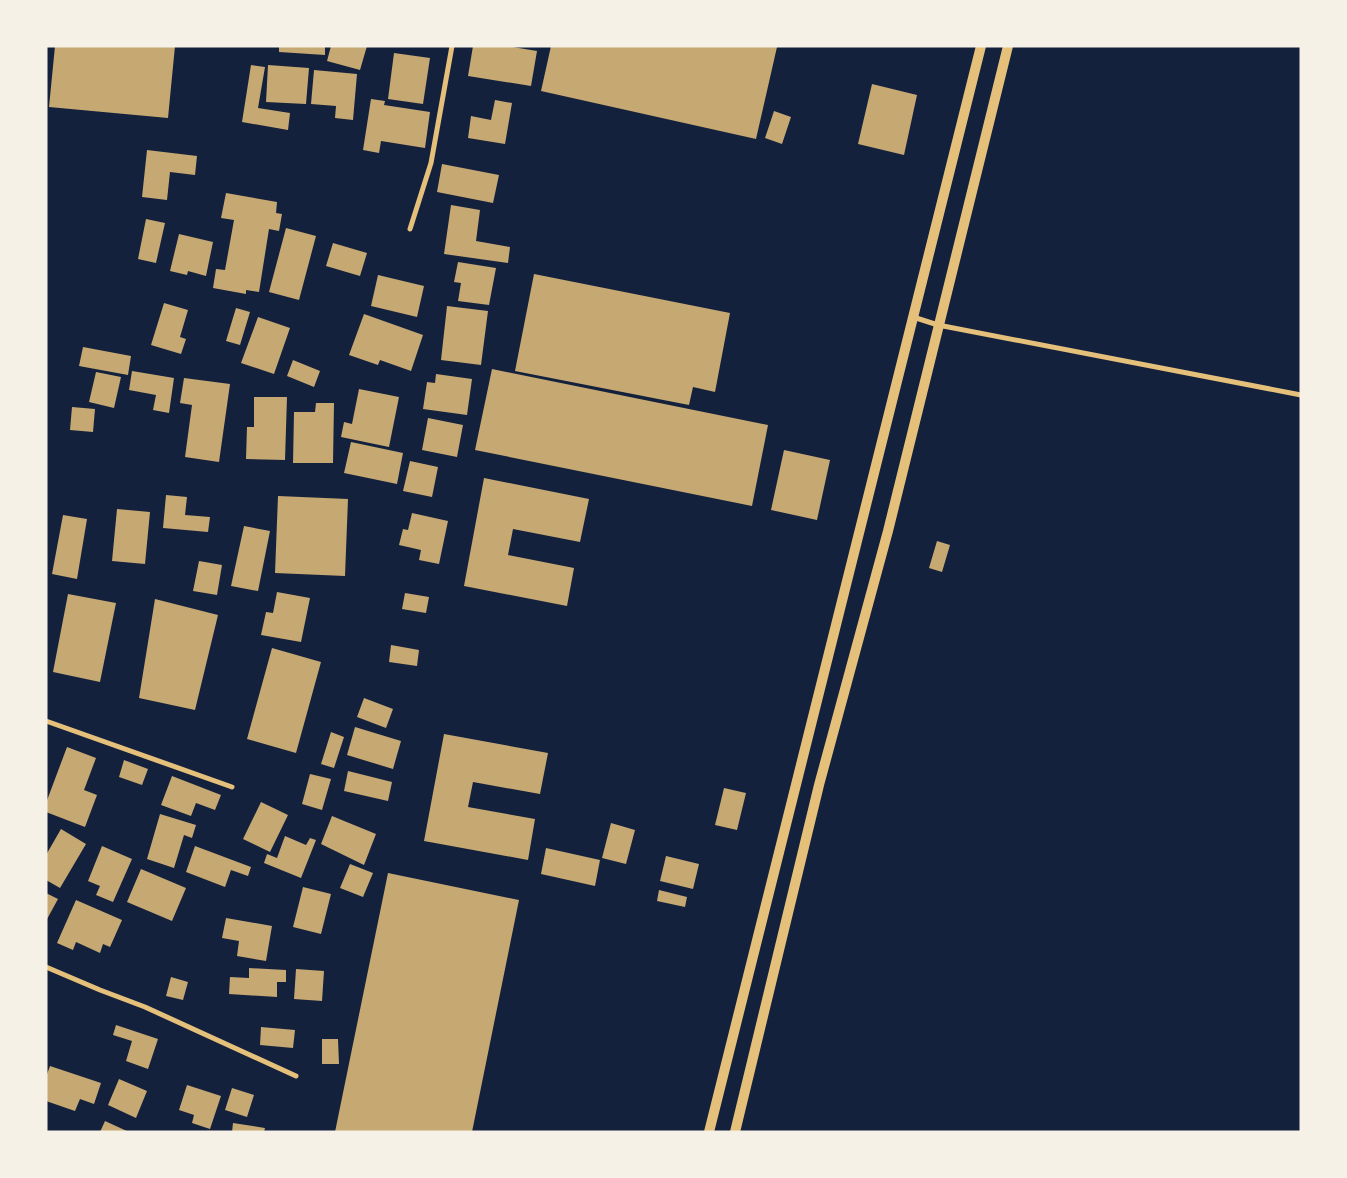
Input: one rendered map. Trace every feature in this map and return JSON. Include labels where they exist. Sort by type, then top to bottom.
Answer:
[{"type":"main road","points":[[708,1132],[981,46]]},
{"type":"main road","points":[[735,1132],[819,785],[888,531],[1008,46]]},
{"type":"street","points":[[410,229],[431,163],[452,46]]},
{"type":"street","points":[[913,316],[938,325],[1301,395]]},
{"type":"street","points":[[46,721],[232,787]]},
{"type":"street","points":[[46,967],[145,1007],[296,1076]]},
{"type":"building","points":[[55,46],[175,46],[168,118],[49,107]]},
{"type":"building","points":[[279,46],[325,46],[325,55],[279,52]]},
{"type":"building","points":[[331,46],[367,46],[360,70],[327,61]]},
{"type":"building","points":[[473,46],[507,46],[537,51],[531,86],[468,76]]},
{"type":"building","points":[[551,46],[777,47],[756,139],[541,91]]},
{"type":"building","points":[[394,53],[430,58],[423,104],[388,99]]},
{"type":"building","points":[[251,65],[265,67],[258,108],[290,113],[288,130],[242,122]]},
{"type":"building","points":[[268,65],[309,68],[306,104],[266,102]]},
{"type":"building","points":[[314,70],[357,74],[353,120],[335,118],[336,106],[311,104]]},
{"type":"building","points":[[872,84],[917,95],[904,155],[858,144]]},
{"type":"building","points":[[371,99],[385,101],[384,105],[430,112],[425,148],[381,141],[379,153],[363,150]]},
{"type":"building","points":[[495,100],[512,103],[505,144],[468,138],[471,116],[491,120]]},
{"type":"building","points":[[774,111],[791,117],[782,144],[765,138]]},
{"type":"building","points":[[147,150],[197,156],[195,175],[170,172],[167,200],[142,197]]},
{"type":"building","points":[[442,164],[499,175],[493,203],[437,192]]},
{"type":"building","points":[[226,193],[277,202],[276,213],[282,214],[279,231],[269,229],[259,292],[246,290],[246,294],[213,288],[216,269],[225,270],[234,220],[221,218]]},
{"type":"building","points":[[451,205],[480,210],[476,241],[510,247],[508,263],[444,254]]},
{"type":"building","points":[[146,219],[165,223],[156,263],[138,259]]},
{"type":"building","points":[[286,228],[316,236],[299,300],[269,292]]},
{"type":"building","points":[[179,234],[213,242],[206,276],[188,271],[187,275],[170,271]]},
{"type":"building","points":[[333,243],[367,253],[360,276],[326,266]]},
{"type":"building","points":[[458,262],[496,268],[489,305],[458,301],[461,283],[454,282]]},
{"type":"building","points":[[534,274],[730,313],[715,392],[693,387],[689,405],[515,371]]},
{"type":"building","points":[[378,275],[424,286],[417,317],[371,306]]},
{"type":"building","points":[[164,303],[188,310],[180,337],[186,339],[181,354],[151,345]]},
{"type":"building","points":[[447,306],[488,311],[481,365],[441,360]]},
{"type":"building","points":[[236,308],[250,312],[240,345],[226,341]]},
{"type":"building","points":[[364,314],[423,335],[411,371],[380,360],[378,365],[349,355]]},
{"type":"building","points":[[258,317],[290,328],[274,374],[241,363]]},
{"type":"building","points":[[83,347],[131,356],[128,375],[79,366]]},
{"type":"building","points":[[293,360],[320,371],[314,387],[287,376]]},
{"type":"building","points":[[492,369],[768,425],[752,506],[475,450]]},
{"type":"building","points":[[132,371],[174,378],[169,413],[153,410],[156,395],[129,390]]},
{"type":"building","points":[[96,372],[121,377],[114,408],[89,402]]},
{"type":"building","points":[[436,374],[472,379],[467,415],[423,409],[427,382],[435,383]]},
{"type":"building","points":[[184,378],[230,384],[219,462],[185,457],[192,405],[180,403]]},
{"type":"building","points":[[359,389],[399,397],[389,447],[341,437],[344,422],[352,424]]},
{"type":"building","points":[[254,397],[287,397],[285,460],[246,459],[247,427],[254,427]]},
{"type":"building","points":[[316,403],[334,403],[333,463],[293,463],[294,412],[315,412]]},
{"type":"building","points":[[72,407],[95,409],[93,432],[70,430]]},
{"type":"building","points":[[428,418],[463,425],[457,457],[422,450]]},
{"type":"building","points":[[351,442],[403,453],[397,484],[344,473]]},
{"type":"building","points":[[784,450],[830,460],[817,520],[771,510]]},
{"type":"building","points":[[410,461],[438,467],[432,497],[403,491]]},
{"type":"building","points":[[484,478],[589,499],[580,542],[513,529],[508,555],[574,568],[567,606],[464,586]]},
{"type":"building","points":[[166,495],[187,497],[185,515],[210,517],[208,532],[163,528]]},
{"type":"building","points":[[278,496],[348,499],[345,576],[275,573]]},
{"type":"building","points":[[117,509],[150,512],[145,564],[112,561]]},
{"type":"building","points":[[412,513],[448,521],[439,564],[419,560],[421,550],[399,545],[403,529],[408,530]]},
{"type":"building","points":[[63,515],[87,519],[77,579],[52,574]]},
{"type":"building","points":[[244,526],[270,531],[258,591],[231,586]]},
{"type":"building","points":[[937,541],[950,545],[942,572],[929,568]]},
{"type":"building","points":[[199,561],[222,565],[217,595],[193,591]]},
{"type":"building","points":[[277,592],[310,598],[301,642],[261,635],[266,612],[273,613]]},
{"type":"building","points":[[405,593],[429,597],[426,613],[402,609]]},
{"type":"building","points":[[68,594],[116,603],[100,682],[53,672]]},
{"type":"building","points":[[155,599],[218,615],[195,710],[139,698]]},
{"type":"building","points":[[391,645],[419,650],[417,666],[389,662]]},
{"type":"building","points":[[272,648],[321,662],[296,753],[247,739]]},
{"type":"building","points":[[364,698],[393,709],[386,728],[357,717]]},
{"type":"building","points":[[355,727],[401,741],[393,769],[347,755]]},
{"type":"building","points":[[331,732],[344,737],[334,768],[321,764]]},
{"type":"building","points":[[444,734],[548,753],[540,794],[473,782],[468,807],[535,819],[528,860],[424,841]]},
{"type":"building","points":[[67,747],[96,758],[84,790],[97,795],[85,827],[46,812],[46,803]]},
{"type":"building","points":[[124,760],[148,769],[142,785],[119,777]]},
{"type":"building","points":[[348,771],[392,782],[388,801],[344,791]]},
{"type":"building","points":[[310,774],[331,779],[322,810],[302,804]]},
{"type":"building","points":[[172,776],[221,795],[215,810],[196,803],[191,816],[161,805]]},
{"type":"building","points":[[724,788],[746,793],[737,830],[715,825]]},
{"type":"building","points":[[261,802],[288,815],[270,852],[243,839]]},
{"type":"building","points":[[160,814],[196,825],[192,838],[184,835],[174,868],[147,859]]},
{"type":"building","points":[[332,816],[376,834],[364,865],[321,844]]},
{"type":"building","points":[[611,823],[635,830],[626,864],[602,858]]},
{"type":"building","points":[[61,829],[86,844],[60,888],[46,880],[46,855]]},
{"type":"building","points":[[285,836],[306,845],[310,838],[316,840],[301,878],[264,863],[267,854],[277,858]]},
{"type":"building","points":[[102,846],[132,859],[113,902],[96,895],[100,886],[88,881]]},
{"type":"building","points":[[195,846],[251,867],[248,876],[231,870],[225,887],[186,872]]},
{"type":"building","points":[[546,848],[600,860],[595,886],[541,874]]},
{"type":"building","points":[[666,856],[699,864],[693,889],[660,881]]},
{"type":"building","points":[[350,864],[373,873],[363,897],[340,888]]},
{"type":"building","points":[[141,869],[186,888],[172,921],[127,902]]},
{"type":"building","points":[[388,873],[519,900],[472,1132],[335,1132]]},
{"type":"building","points":[[303,887],[331,894],[321,934],[293,927]]},
{"type":"building","points":[[659,890],[687,897],[685,907],[657,901]]},
{"type":"building","points":[[46,893],[58,899],[46,921]]},
{"type":"building","points":[[76,900],[122,920],[110,947],[103,944],[100,953],[76,942],[73,950],[57,943]]},
{"type":"building","points":[[226,918],[272,926],[266,961],[237,956],[239,941],[222,938]]},
{"type":"building","points":[[249,968],[286,970],[286,982],[277,982],[277,997],[229,994],[230,977],[249,978]]},
{"type":"building","points":[[296,969],[324,971],[322,1001],[294,999]]},
{"type":"building","points":[[171,977],[188,982],[183,1000],[166,996]]},
{"type":"building","points":[[116,1025],[158,1039],[148,1069],[126,1061],[132,1041],[113,1035]]},
{"type":"building","points":[[261,1027],[295,1030],[293,1048],[260,1045]]},
{"type":"building","points":[[322,1039],[338,1039],[339,1064],[322,1064]]},
{"type":"building","points":[[50,1066],[101,1083],[94,1104],[80,1099],[75,1111],[46,1101],[46,1077]]},
{"type":"building","points":[[119,1079],[147,1091],[136,1118],[108,1105]]},
{"type":"building","points":[[187,1085],[221,1096],[210,1129],[192,1123],[194,1115],[179,1110]]},
{"type":"building","points":[[232,1088],[254,1095],[247,1117],[225,1110]]},
{"type":"building","points":[[105,1121],[129,1132],[100,1132]]},
{"type":"building","points":[[233,1123],[265,1128],[264,1132],[232,1132]]}]
